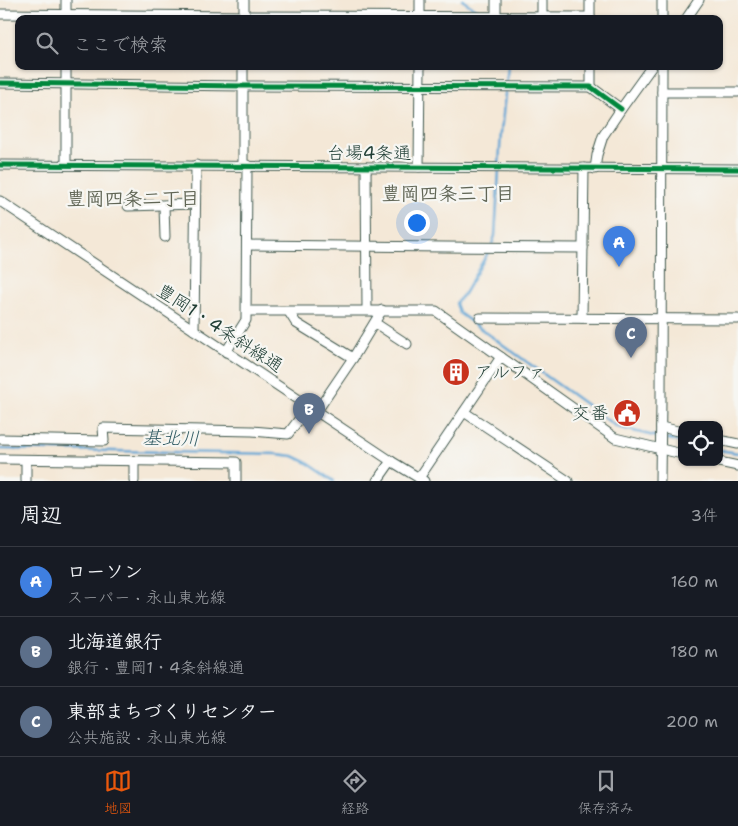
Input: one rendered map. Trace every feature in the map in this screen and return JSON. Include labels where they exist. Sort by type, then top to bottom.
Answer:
[{"type":"street","points":[[66,0],[66,15]]},
{"type":"street","points":[[244,0],[244,15]]},
{"type":"street","points":[[420,0],[420,15]]},
{"type":"street","points":[[494,15],[496,0]]},
{"type":"street","points":[[542,0],[542,15]]},
{"type":"street","points":[[590,0],[590,15]]},
{"type":"street","points":[[662,0],[662,15]]},
{"type":"street","points":[[689,15],[699,0]]},
{"type":"street","points":[[0,14],[33,15]]},
{"type":"street","points":[[66,70],[66,165]]},
{"type":"street","points":[[226,352],[246,316],[247,244],[243,70]]},
{"type":"street","points":[[418,167],[420,70]]},
{"type":"street","points":[[591,70],[591,87]]},
{"type":"street","points":[[595,169],[603,136],[649,70]]},
{"type":"street","points":[[660,481],[662,70]]},
{"type":"street","points":[[0,83],[591,87],[620,109]]},
{"type":"street","points":[[662,92],[738,92]]},
{"type":"street","name":"台場4条通","points":[[0,165],[738,169]]},
{"type":"street","points":[[194,330],[196,166]]},
{"type":"street","points":[[366,167],[367,310]]},
{"type":"street","points":[[582,318],[584,168]]},
{"type":"street","name":"豊岡1・4条斜線通","points":[[0,201],[421,479]]},
{"type":"street","points":[[128,206],[196,204]]},
{"type":"street","points":[[164,206],[165,237]]},
{"type":"street","points":[[247,244],[366,247],[583,248]]},
{"type":"street","points":[[0,439],[104,441],[103,428],[252,431],[288,434],[313,409],[353,358],[382,310]]},
{"type":"street","points":[[246,316],[289,312],[436,311],[615,438],[678,453]]},
{"type":"street","points":[[289,312],[296,323],[353,358]]},
{"type":"street","points":[[480,318],[738,319]]},
{"type":"street","points":[[375,323],[407,344]]},
{"type":"street","points":[[421,479],[501,357]]},
{"type":"street","points":[[464,412],[563,480]]},
{"type":"street","points":[[661,430],[678,432]]},
{"type":"street","points":[[723,441],[738,444]]},
{"type":"street","points":[[0,459],[236,462],[236,481]]},
{"type":"street","points":[[26,460],[26,481]]},
{"type":"street","points":[[134,461],[134,481]]},
{"type":"street","points":[[377,481],[392,461]]},
{"type":"street","points":[[723,463],[738,466]]},
{"type":"waterway","points":[[462,0],[483,14]]},
{"type":"waterway","points":[[499,165],[508,70]]},
{"type":"waterway","points":[[492,244],[495,236],[499,170]]},
{"type":"waterway","points":[[490,249],[464,294],[456,303],[459,313],[617,427],[658,437]]},
{"type":"waterway","points":[[664,438],[678,441]]},
{"type":"waterway","name":"基北川","points":[[0,449],[277,454],[293,456],[306,462],[334,481]]},
{"type":"waterway","points":[[723,451],[738,453]]},
{"type":"cycle path","points":[[0,83],[591,87],[621,109]]},
{"type":"cycle path","points":[[0,165],[738,169]]},
{"type":"place","name":"ローソン","points":[[619,267]]},
{"type":"place","name":"東部まちづくりセンター","points":[[631,358]]},
{"type":"place","name":"アルファ","points":[[456,372]]},
{"type":"place","name":"交番","points":[[627,413]]},
{"type":"place","name":"北海道銀行","points":[[309,434]]},
{"type":"district","name":"豊岡四条三丁目","points":[[448,193]]},
{"type":"district","name":"豊岡四条二丁目","points":[[133,198]]}]
